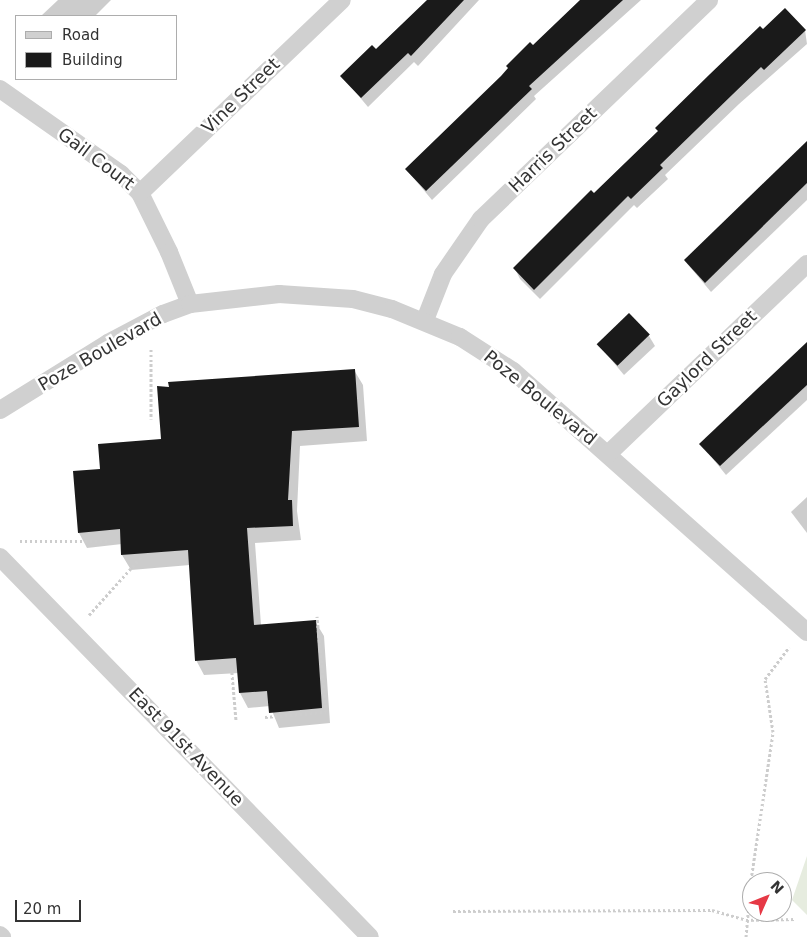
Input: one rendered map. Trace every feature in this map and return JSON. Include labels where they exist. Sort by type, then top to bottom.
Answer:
[{"type":"street","name":"Vine Street","points":[[140,193],[342,0]]},
{"type":"street","name":"Harris Street","points":[[425,320],[443,274],[481,219],[710,0]]},
{"type":"street","name":"Gail Court","points":[[0,89],[121,174],[140,193],[169,252],[190,304]]},
{"type":"street","name":"Gaylord Street","points":[[608,454],[807,264]]},
{"type":"street","name":"Poze Boulevard","points":[[0,410],[108,343],[190,304],[279,294],[320,295],[353,299],[425,320],[500,362],[608,454],[807,632]]},
{"type":"street","name":"East 91st Avenue","points":[[0,557],[370,937]]},
{"type":"path","points":[[151,349],[151,419]]},
{"type":"path","points":[[20,541],[110,541]]},
{"type":"path","points":[[89,615],[142,556]]},
{"type":"path","points":[[265,717],[326,712],[318,616]]},
{"type":"path","points":[[753,872],[773,732],[765,679],[789,647]]},
{"type":"path","points":[[231,662],[236,720]]},
{"type":"path","points":[[453,911],[712,910],[742,919]]},
{"type":"path","points":[[746,922],[746,937]]},
{"type":"shaded area","points":[[807,856],[807,915],[792,900]]},
{"type":"building","points":[[427,0],[464,0],[411,56],[408,53],[361,98],[340,76],[372,45],[376,49]]},
{"type":"building","points":[[580,0],[623,0],[529,86],[532,89],[426,191],[405,169],[501,76],[508,68],[506,66],[530,42],[533,45]]},
{"type":"building","points":[[785,8],[806,30],[764,70],[761,67],[660,165],[663,168],[631,199],[628,196],[534,290],[513,268],[591,190],[594,193],[658,131],[655,128],[760,26],[763,29]]},
{"type":"building","points":[[807,141],[807,183],[705,283],[684,260]]},
{"type":"building","points":[[629,313],[650,335],[617,366],[597,344]]},
{"type":"building","points":[[807,342],[807,385],[720,466],[699,444]]},
{"type":"building","points":[[355,369],[359,427],[292,431],[288,500],[292,500],[293,526],[247,528],[254,625],[316,620],[322,708],[269,713],[267,691],[239,693],[236,658],[195,661],[188,550],[121,555],[120,529],[78,533],[73,471],[100,469],[98,444],[161,439],[157,386],[169,387],[168,382]]}]
